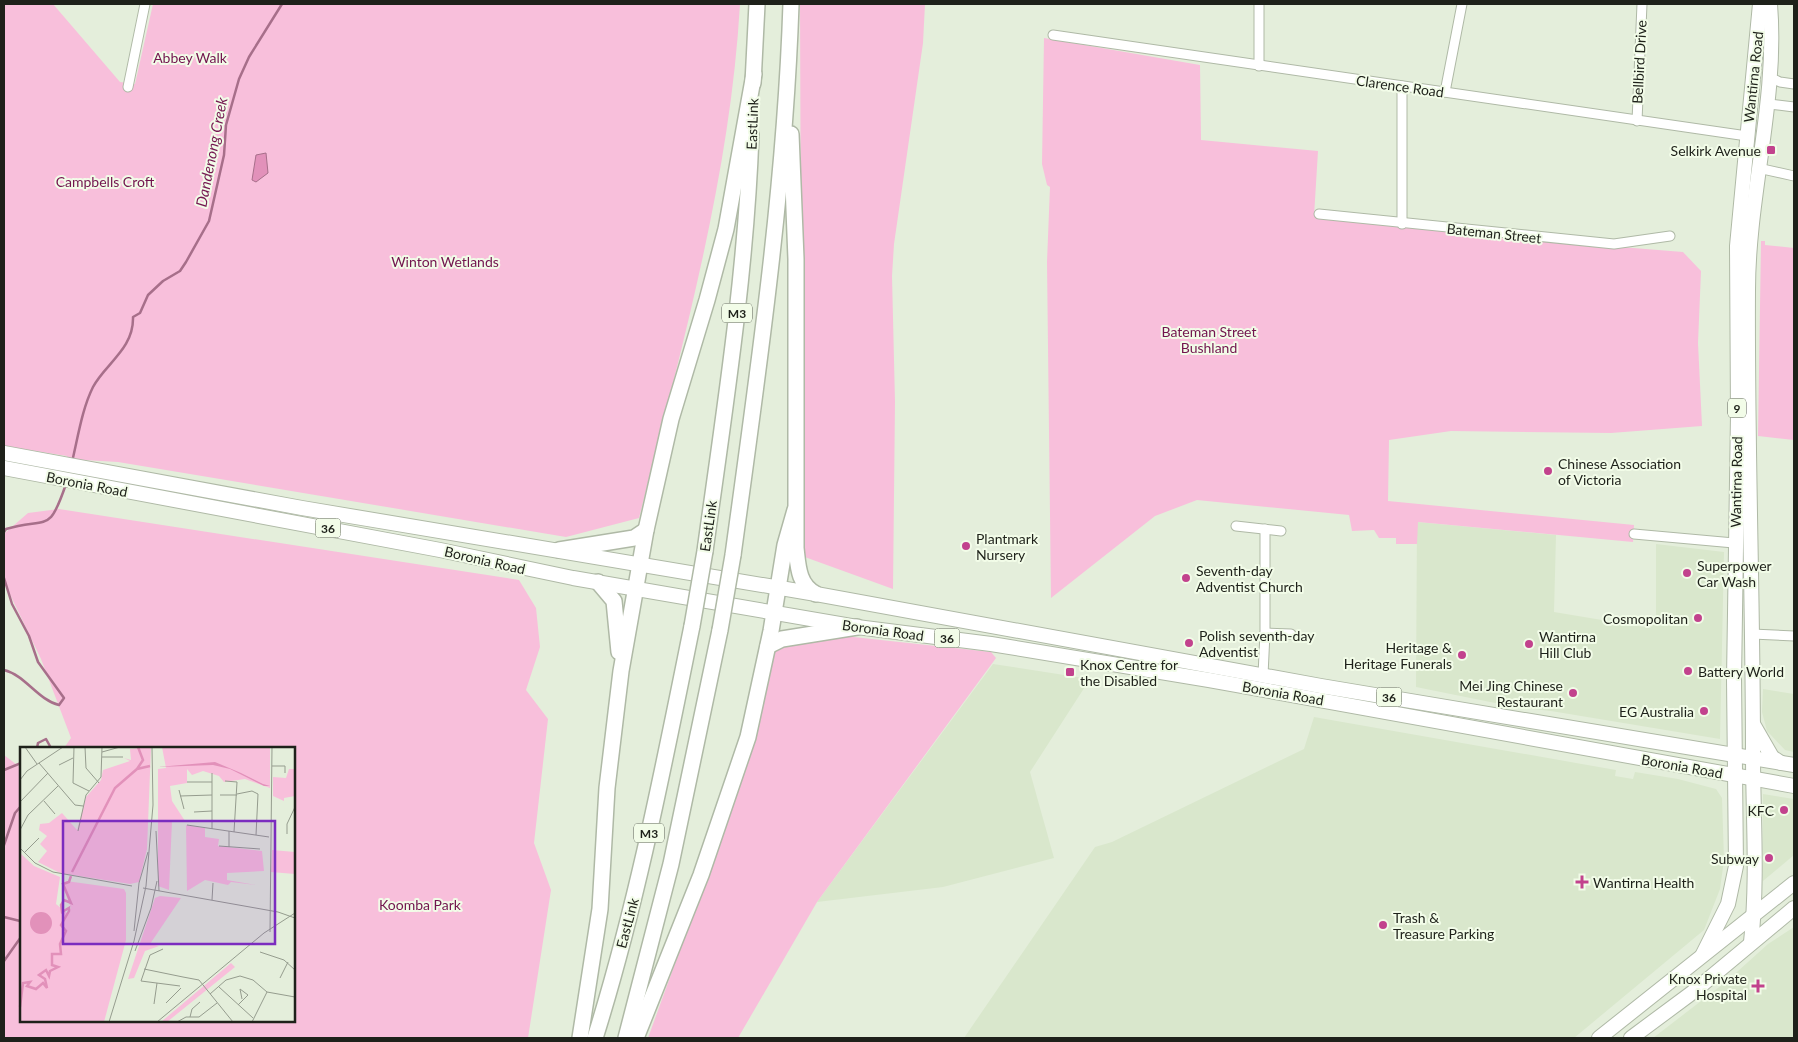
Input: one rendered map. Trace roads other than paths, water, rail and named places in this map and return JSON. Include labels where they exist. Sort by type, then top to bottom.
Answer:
[{"type":"highway","name":"EastLink","points":[[596,1038],[636,888],[660,787],[705,551],[737,313],[750,186],[757,4]]},
{"type":"highway","name":"EastLink","points":[[626,1038],[671,864],[720,630],[733,555],[769,284],[788,88],[791,4]]},
{"type":"highway","points":[[580,1038],[600,909],[607,788],[621,671],[635,589],[671,419],[726,229],[754,74]]},
{"type":"highway","points":[[788,88],[795,249],[796,548],[800,576],[806,586],[816,594]]},
{"type":"highway","points":[[636,1038],[662,977],[729,796],[748,737],[768,646],[785,545],[795,510]]},
{"type":"highway","points":[[559,550],[634,538],[646,530]]},
{"type":"highway","points":[[598,582],[614,601],[621,671]]},
{"type":"highway","points":[[768,646],[782,639],[857,627]]},
{"type":"main road","name":"Wantirna Road","points":[[1704,954],[1728,904],[1735,878],[1734,543],[1738,415],[1737,246],[1760,4]]},
{"type":"main road","name":"Wantirna Road","points":[[1751,942],[1754,917],[1748,290],[1750,234],[1771,78],[1772,33],[1770,4]]},
{"type":"main road","points":[[1750,103],[1769,104]]},
{"type":"main road","points":[[1747,136],[1763,140]]},
{"type":"main road","name":"Boronia Road","points":[[4,454],[302,508],[816,594],[1117,647],[1263,675],[1788,764]]},
{"type":"main road","name":"Boronia Road","points":[[4,468],[299,522],[635,589],[857,627],[1005,646],[1366,707],[1538,741],[1794,786]]},
{"type":"main road","points":[[299,522],[302,508]]},
{"type":"main road","points":[[912,612],[914,623],[934,636]]},
{"type":"main road","points":[[1005,646],[1008,629]]},
{"type":"main road","points":[[1735,634],[1752,634]]},
{"type":"main road","points":[[1117,647],[1123,666]]},
{"type":"main road","points":[[1538,741],[1542,723]]},
{"type":"main road","points":[[1753,724],[1772,757],[1788,764]]},
{"type":"main road","points":[[1598,1038],[1754,917],[1794,883]]},
{"type":"main road","points":[[1631,1038],[1693,992],[1794,908]]},
{"type":"street","points":[[128,87],[145,4]]},
{"type":"street","points":[[1259,4],[1259,66]]},
{"type":"street","points":[[1445,92],[1462,4]]},
{"type":"street","name":"Bellbird Drive","points":[[1637,120],[1642,4]]},
{"type":"street","name":"Clarence Road","points":[[1053,35],[1747,136]]},
{"type":"street","points":[[1771,78],[1780,82],[1794,84]]},
{"type":"street","points":[[1402,86],[1402,224]]},
{"type":"street","points":[[1769,104],[1794,107]]},
{"type":"street","points":[[1758,168],[1794,176]]},
{"type":"street","name":"Bateman Street","points":[[1318,214],[1614,244],[1670,236]]},
{"type":"street","points":[[1236,526],[1281,531]]},
{"type":"street","points":[[1263,675],[1266,633],[1265,529]]},
{"type":"street","points":[[1634,534],[1734,543]]},
{"type":"street","points":[[1266,633],[1291,634]]},
{"type":"street","points":[[1752,634],[1794,636]]},
{"type":"waterway","name":"Dandenong Creek","points":[[72,462],[83,414],[93,387],[124,347],[129,338],[133,317],[140,313],[148,295],[163,281],[180,271],[209,221],[224,155],[226,125],[239,79],[249,57],[282,4]]},
{"type":"waterway","name":"Dandenong Creek","points":[[4,532],[6,529],[46,521],[56,510],[66,484]]},
{"type":"waterway","name":"Dandenong Creek","points":[[4,578],[12,604],[29,636],[38,662],[64,698],[59,705],[51,702],[18,677],[4,670]]},
{"type":"waterway","name":"Dandenong Creek","points":[[37,747],[38,743],[46,739],[50,747]]},
{"type":"waterway","name":"Dandenong Creek","points":[[4,770],[20,763]]},
{"type":"waterway","name":"Dandenong Creek","points":[[4,845],[15,813],[20,807]]},
{"type":"waterway","name":"Dandenong Creek","points":[[4,917],[20,921]]},
{"type":"waterway","name":"Dandenong Creek","points":[[4,961],[20,938]]},
{"type":"place","name":"Selkirk Avenue","points":[[1771,150]]},
{"type":"place","name":"Chinese Association of Victoria","points":[[1548,471]]},
{"type":"place","name":"Plantmark Nursery","points":[[966,546]]},
{"type":"place","name":"Superpower Car Wash","points":[[1687,573]]},
{"type":"place","name":"Seventh-day Adventist Church","points":[[1186,578]]},
{"type":"place","name":"Cosmopolitan","points":[[1698,618]]},
{"type":"place","name":"Polish seventh-day Adventist","points":[[1189,643]]},
{"type":"place","name":"Wantirna Hill Club","points":[[1529,644]]},
{"type":"place","name":"Heritage & Heritage Funerals","points":[[1462,655]]},
{"type":"place","name":"Battery World","points":[[1688,671]]},
{"type":"place","name":"Knox Centre for the Disabled","points":[[1070,672]]},
{"type":"place","name":"Mei Jing Chinese Restaurant","points":[[1573,693]]},
{"type":"place","name":"EG Australia","points":[[1704,711]]},
{"type":"place","name":"KFC","points":[[1784,810]]},
{"type":"place","name":"Subway","points":[[1769,858]]},
{"type":"place","name":"Wantirna Health","points":[[1582,882]]},
{"type":"place","name":"Trash & Treasure Parking","points":[[1383,925]]},
{"type":"place","name":"Knox Private Hospital","points":[[1758,986]]},
{"type":"park label","name":"Abbey Walk","points":[[190,57]]},
{"type":"park label","name":"Campbells Croft","points":[[105,181]]},
{"type":"park label","name":"Winton Wetlands","points":[[445,261]]},
{"type":"park label","name":"Bateman Street Bushland","points":[[1209,340]]},
{"type":"park label","name":"Koomba Park","points":[[420,904]]}]
